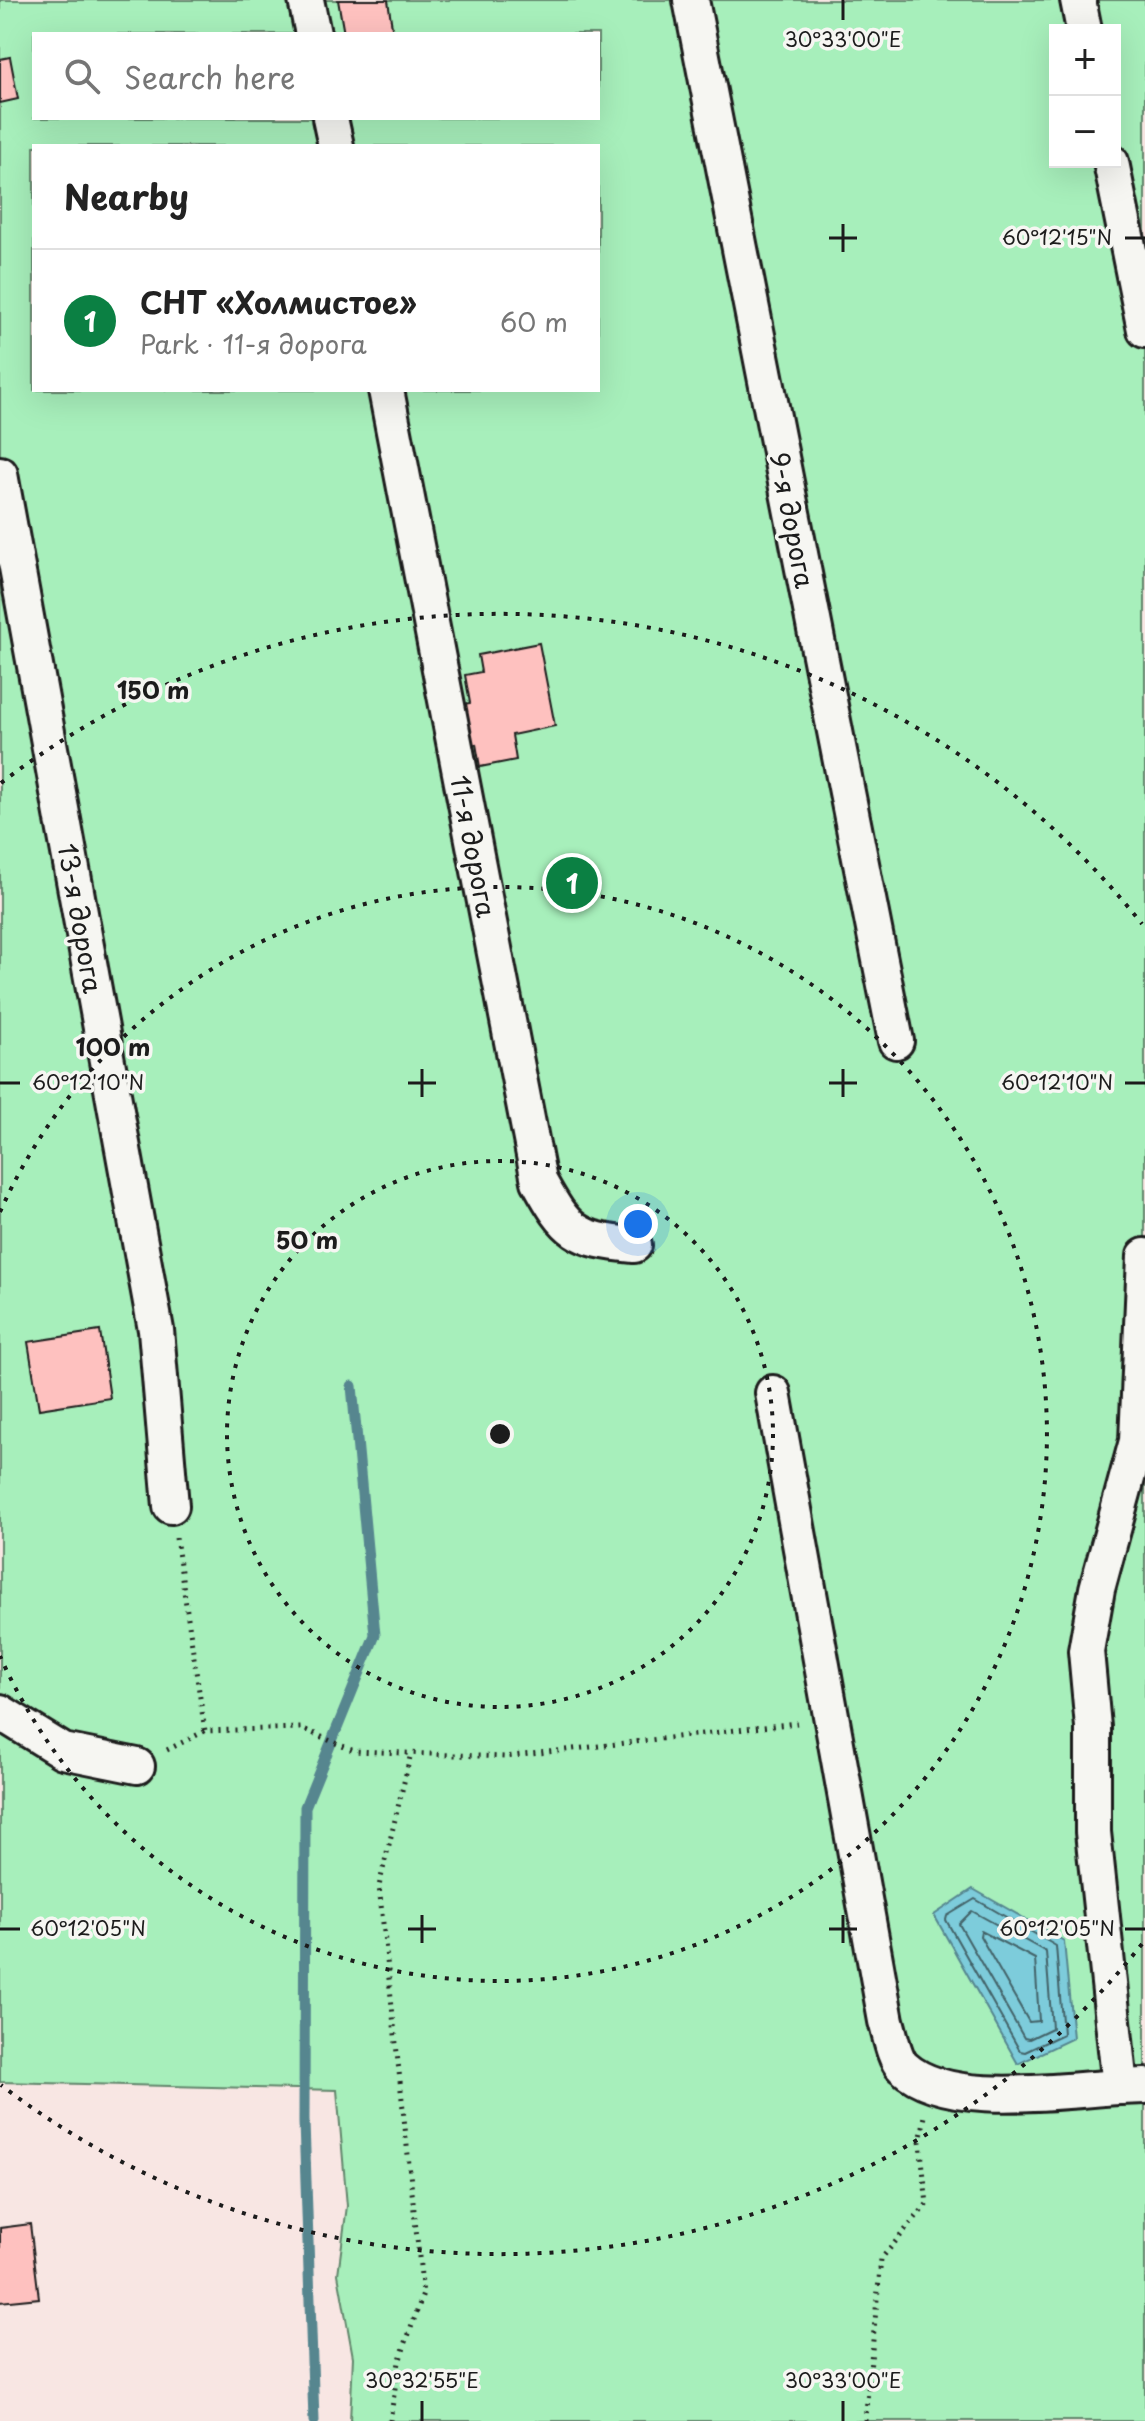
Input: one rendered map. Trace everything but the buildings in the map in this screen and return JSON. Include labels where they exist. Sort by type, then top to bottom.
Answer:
[{"type":"street","points":[[306,0],[313,32]]},
{"type":"street","name":"9-я дорога","points":[[691,0],[896,1041]]},
{"type":"street","points":[[1078,0],[1083,24]]},
{"type":"street","points":[[330,120],[336,144]]},
{"type":"street","points":[[1112,168],[1145,330]]},
{"type":"street","name":"11-я дорога","points":[[386,392],[539,1181],[560,1219],[593,1242],[634,1245]]},
{"type":"street","name":"13-я дорога","points":[[0,474],[156,1330],[171,1506]]},
{"type":"street","points":[[773,1393],[886,2021],[901,2066],[930,2084],[973,2093],[1133,2087],[1093,1832],[1093,1727],[1086,1651],[1097,1589],[1137,1441],[1145,1256]]},
{"type":"street","points":[[0,1712],[63,1751],[137,1766]]},
{"type":"path","points":[[171,1506],[205,1731]]},
{"type":"path","points":[[137,1766],[205,1731],[301,1728],[354,1751],[505,1757],[830,1719]]},
{"type":"path","points":[[390,2421],[399,2362],[423,2294],[379,1886],[411,1753]]},
{"type":"path","points":[[865,2421],[881,2259],[927,2204],[920,2142],[930,2084]]},
{"type":"green space","points":[[0,0],[1145,0],[1145,2421],[350,2421],[353,2357],[338,2274],[347,2206],[337,2090],[0,2082]]},
{"type":"water","points":[[973,1889],[1064,1941],[1073,2038],[1018,2064],[934,1915]]},
{"type":"waterway","points":[[314,2421],[304,2122],[305,1807],[375,1635],[352,1386]]},
{"type":"place","name":"СНТ «Холмистое»","points":[[572,883]]}]
